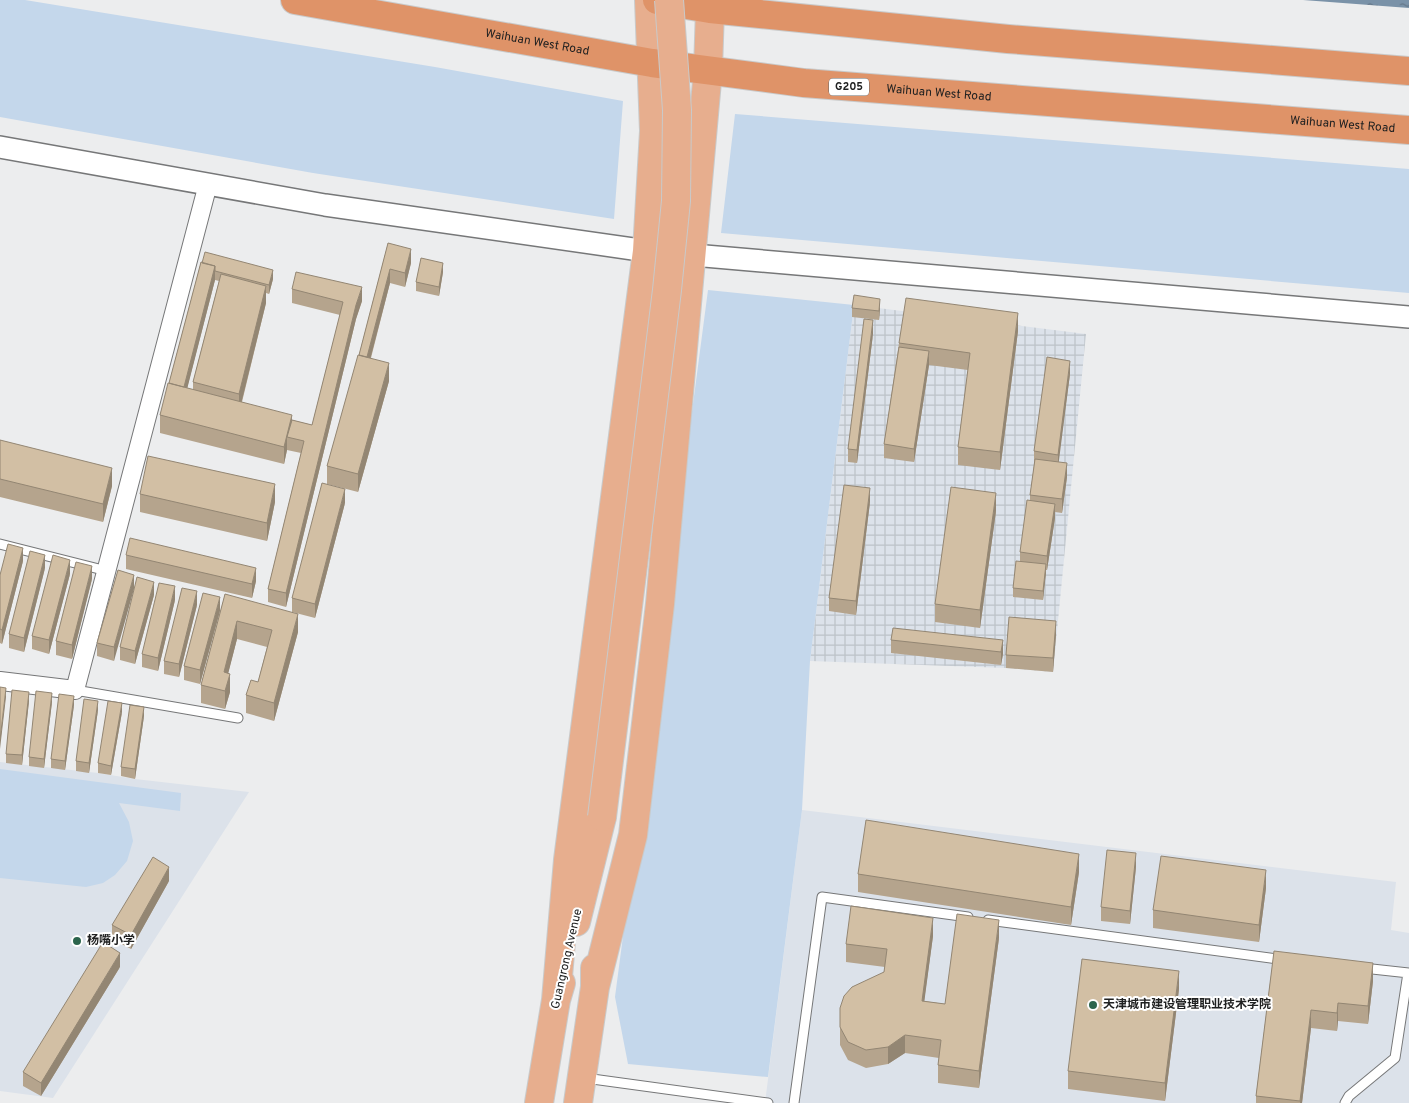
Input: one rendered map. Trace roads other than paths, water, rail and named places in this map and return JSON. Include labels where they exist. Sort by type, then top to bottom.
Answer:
[{"type":"highway","name":"Waihuan West Road","points":[[295,0],[652,63],[804,84],[1409,130]]},
{"type":"highway","points":[[657,0],[1008,39],[1409,71]]},
{"type":"main road","points":[[556,1000],[568,860],[647,251],[654,131],[649,0]]},
{"type":"main road","points":[[580,1090],[594,987],[602,817],[666,300],[676,201],[677,110],[669,0]]},
{"type":"main road","points":[[594,987],[633,835],[660,604],[708,70],[710,5]]},
{"type":"main road","name":"Guangrong Avenue","points":[[540,1103],[556,1000],[602,817]]},
{"type":"street","points":[[0,146],[325,205],[647,251],[1409,317]]},
{"type":"street","points":[[0,681],[75,690],[208,184]]},
{"type":"lane","points":[[0,544],[106,571]]},
{"type":"lane","points":[[75,690],[238,718]]},
{"type":"lane","points":[[794,1103],[822,897],[1293,961]]},
{"type":"lane","points":[[1345,1103],[1349,1096],[1395,1058],[1408,973],[1350,967]]},
{"type":"lane","points":[[580,1090],[768,1103]]},
{"type":"water","points":[[1303,0],[1409,0],[1409,8]]},
{"type":"place","name":"杨嘴小学","points":[[77,941]]},
{"type":"place","name":"天津城市建设管理职业技术学院","points":[[1093,1005]]}]
